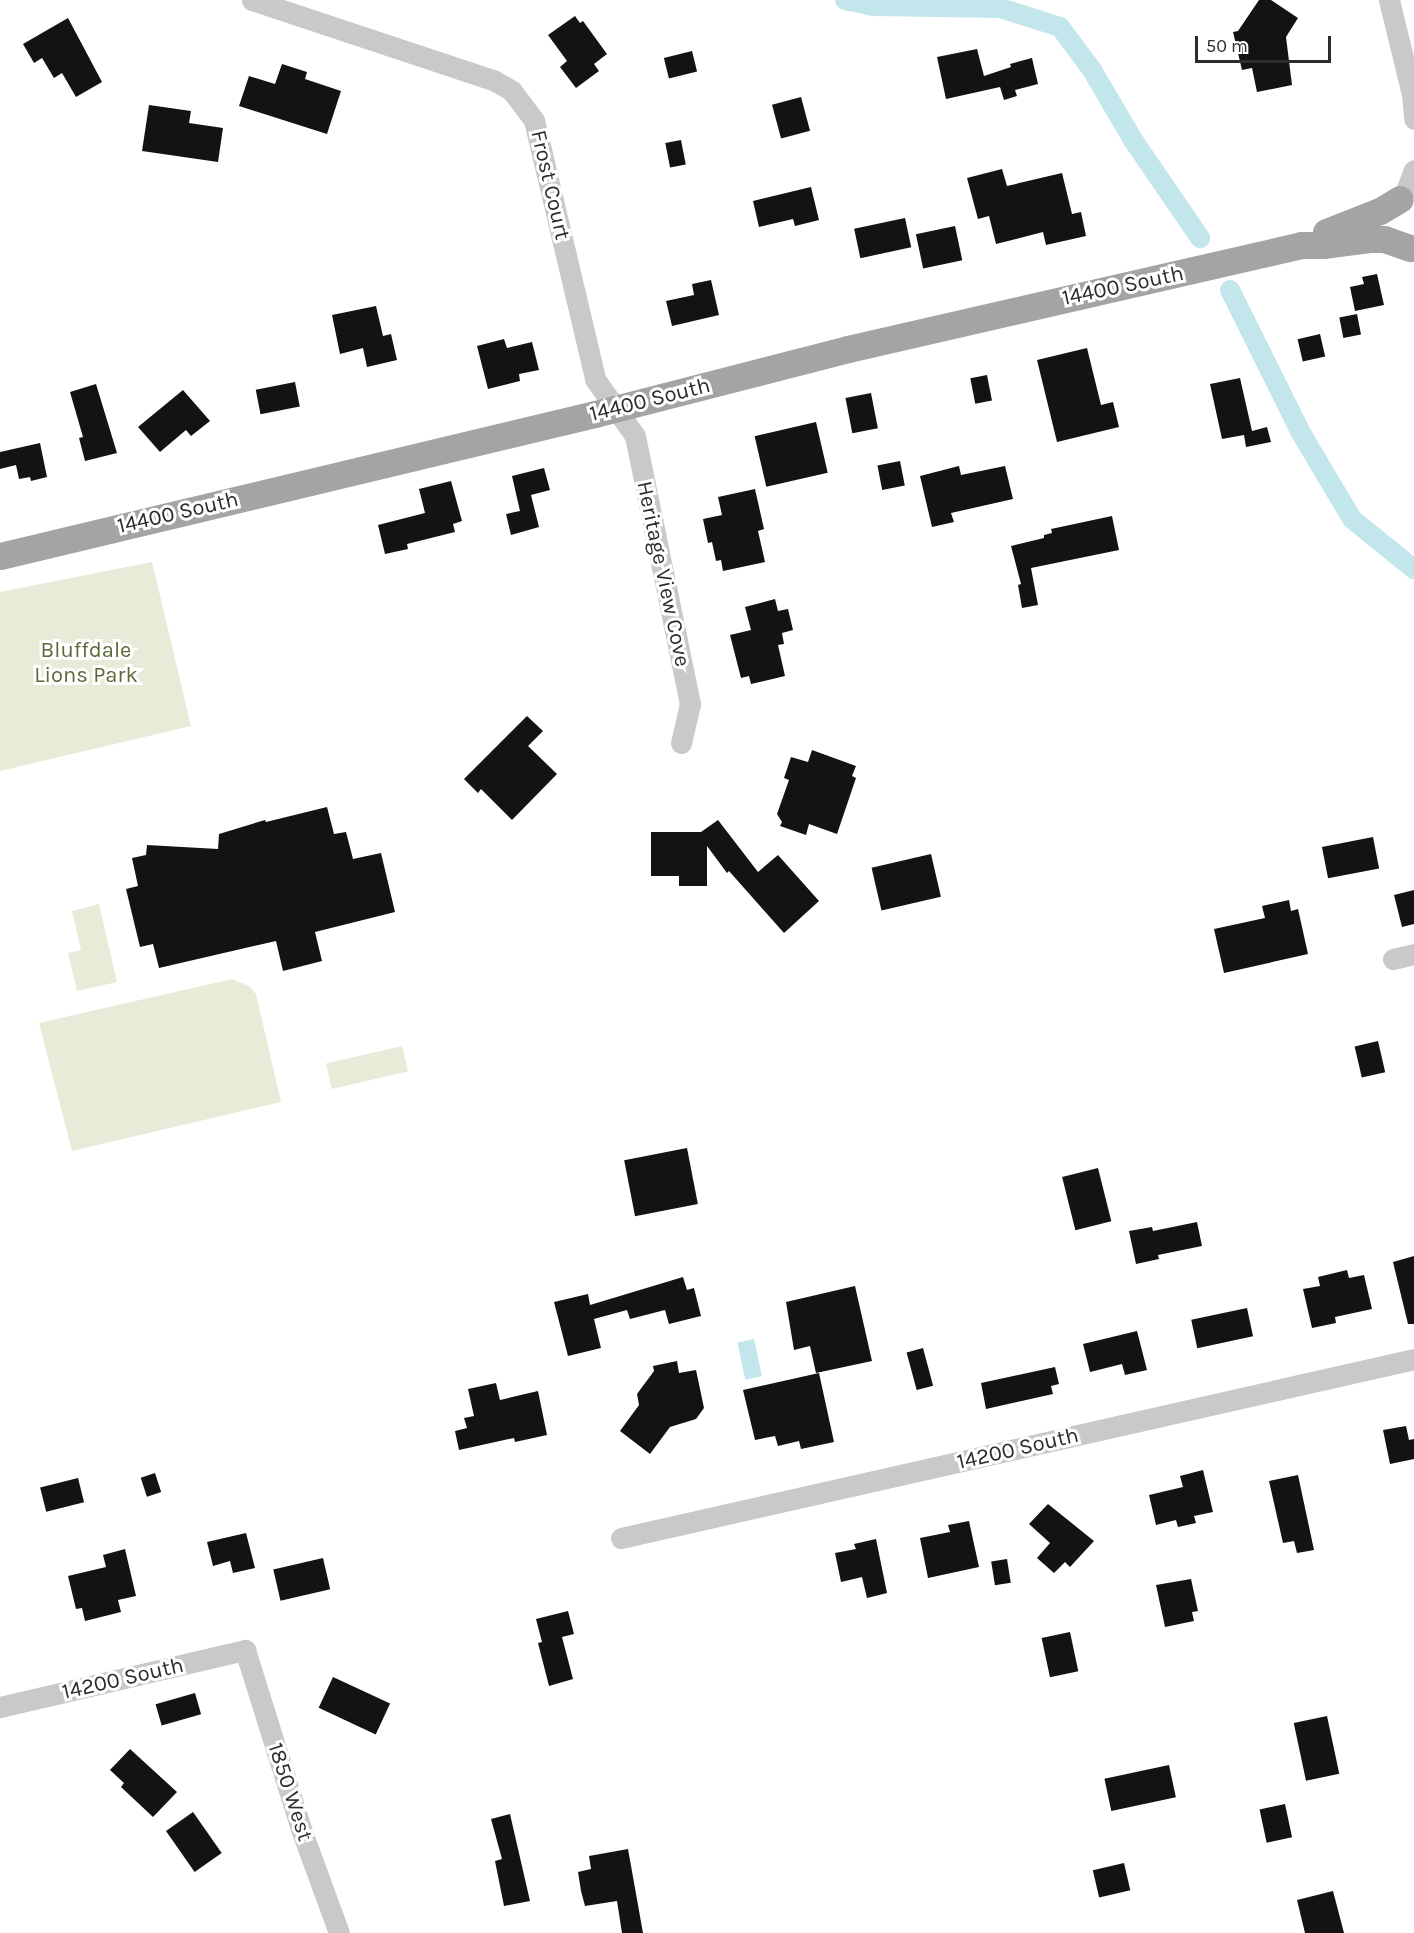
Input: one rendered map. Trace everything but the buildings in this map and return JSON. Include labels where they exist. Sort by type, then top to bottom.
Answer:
[{"type":"main road","name":"14400 South","points":[[1301,245],[1321,234],[1380,211],[1409,185]]},
{"type":"main road","points":[[1409,185],[1396,211],[1396,225],[1401,238],[1412,249]]},
{"type":"main road","name":"14400 South","points":[[0,556],[616,409],[860,346],[1301,245],[1384,239],[1412,249]]},
{"type":"street","name":"Frost Court","points":[[252,0],[495,81],[512,91],[525,104],[534,120],[539,138],[595,379],[616,409]]},
{"type":"street","points":[[1389,0],[1413,96],[1414,119]]},
{"type":"street","name":"Heritage View Cove","points":[[616,409],[635,436],[690,704],[681,743]]},
{"type":"street","points":[[1393,959],[1414,954]]},
{"type":"street","name":"14200 South","points":[[621,1538],[1414,1359]]},
{"type":"street","name":"14200 South","points":[[0,1707],[245,1650]]},
{"type":"street","name":"1850 West","points":[[245,1650],[302,1828],[339,1933]]},
{"type":"green space","name":"Bluffdale Lions Park","points":[[152,562],[191,726],[0,771],[0,592]]},
{"type":"green space","points":[[99,904],[117,982],[77,991],[68,953],[81,950],[72,911]]},
{"type":"green space","points":[[232,979],[249,986],[256,994],[281,1102],[72,1151],[39,1023]]},
{"type":"green space","points":[[402,1046],[408,1071],[332,1089],[326,1064]]},
{"type":"water","points":[[754,1339],[762,1376],[745,1380],[737,1343]]},
{"type":"waterway","points":[[845,0],[874,6],[1000,8],[1060,27],[1092,70],[1133,140],[1200,238]]},
{"type":"waterway","points":[[1230,290],[1301,433],[1352,519],[1414,569]]}]
